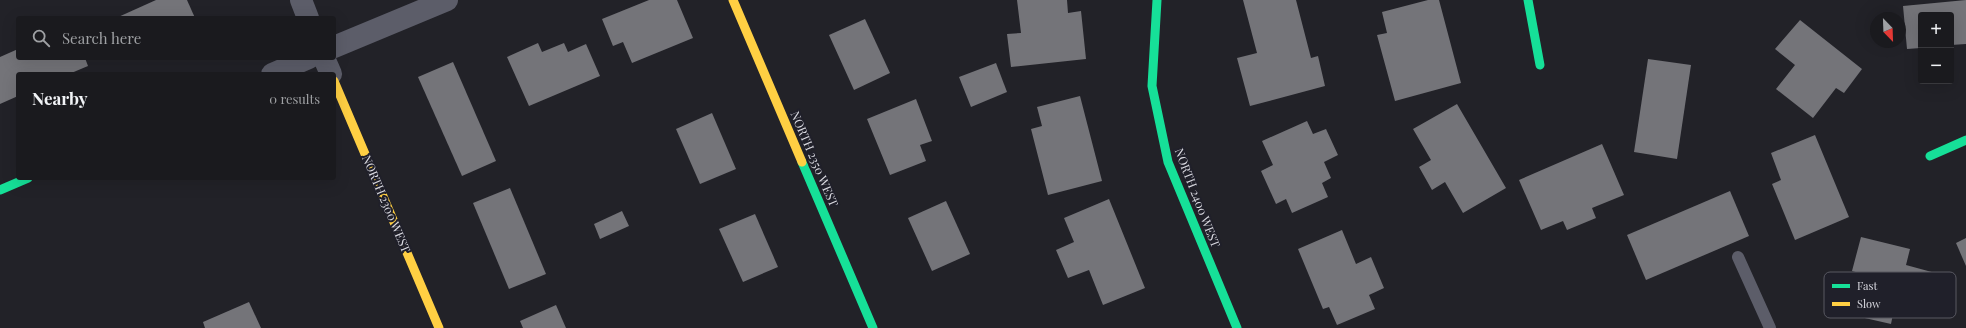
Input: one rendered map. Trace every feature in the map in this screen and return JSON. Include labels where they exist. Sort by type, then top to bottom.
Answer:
[{"type":"street","points":[[301,0],[307,16]]},
{"type":"street","points":[[336,47],[447,0]]},
{"type":"street","name":"NORTH 2350 WEST","points":[[733,0],[874,328]]},
{"type":"street","name":"NORTH 2400 WEST","points":[[1157,0],[1152,86],[1168,162],[1237,328]]},
{"type":"street","points":[[1528,0],[1540,65]]},
{"type":"street","points":[[277,72],[304,60]]},
{"type":"street","points":[[325,60],[330,72]]},
{"type":"street","name":"NORTH 2300 WEST","points":[[336,86],[439,328]]},
{"type":"street","points":[[1930,156],[1966,140]]},
{"type":"street","points":[[0,190],[23,180]]},
{"type":"lane","points":[[1738,257],[1770,328]]},
{"type":"building","points":[[156,0],[187,0],[194,16],[120,16]]},
{"type":"building","points":[[649,0],[677,0],[693,38],[632,63],[623,42],[613,46],[602,19]]},
{"type":"building","points":[[1017,0],[1067,0],[1068,13],[1081,11],[1086,59],[1011,67],[1007,34],[1021,33]]},
{"type":"building","points":[[1243,0],[1296,0],[1311,58],[1318,56],[1325,86],[1250,106],[1237,58],[1257,53]]},
{"type":"building","points":[[1428,0],[1439,0],[1461,83],[1395,101],[1377,35],[1387,33],[1382,12]]},
{"type":"building","points":[[1966,0],[1966,44],[1954,45],[1954,12],[1918,12],[1918,48],[1907,49],[1906,12],[1904,12],[1903,6]]},
{"type":"building","points":[[865,19],[890,73],[854,90],[829,35]]},
{"type":"building","points":[[1800,20],[1862,69],[1844,93],[1836,88],[1813,118],[1776,89],[1795,65],[1775,49]]},
{"type":"building","points":[[538,43],[542,52],[564,43],[568,52],[586,44],[600,76],[529,106],[507,57]]},
{"type":"building","points":[[16,50],[16,60],[86,60],[88,66],[74,72],[16,72],[16,97],[0,104],[0,57]]},
{"type":"building","points":[[1648,59],[1691,65],[1677,159],[1634,152]]},
{"type":"building","points":[[453,62],[496,161],[462,176],[418,77]]},
{"type":"building","points":[[996,63],[1007,92],[971,107],[959,77]]},
{"type":"building","points":[[1080,96],[1102,181],[1048,195],[1031,129],[1042,126],[1037,107]]},
{"type":"building","points":[[916,99],[932,141],[920,145],[926,161],[890,175],[867,119]]},
{"type":"building","points":[[1457,104],[1506,188],[1463,213],[1445,182],[1432,190],[1419,167],[1431,160],[1413,129]]},
{"type":"building","points":[[712,113],[736,169],[700,184],[676,129]]},
{"type":"building","points":[[1307,121],[1313,134],[1326,129],[1338,155],[1324,162],[1331,178],[1322,183],[1328,197],[1292,213],[1286,199],[1276,204],[1261,171],[1273,165],[1262,141]]},
{"type":"building","points":[[1815,135],[1849,217],[1795,240],[1772,184],[1781,180],[1771,153]]},
{"type":"building","points":[[1602,144],[1624,195],[1592,208],[1596,218],[1567,230],[1563,221],[1541,230],[1519,180]]},
{"type":"building","points":[[510,188],[546,274],[509,289],[473,203]]},
{"type":"building","points":[[1730,191],[1749,236],[1646,280],[1627,235]]},
{"type":"building","points":[[1109,199],[1145,288],[1103,305],[1089,270],[1068,278],[1056,250],[1074,242],[1064,218]]},
{"type":"building","points":[[946,201],[970,254],[932,271],[908,218]]},
{"type":"building","points":[[622,211],[629,226],[600,239],[594,224]]},
{"type":"building","points":[[755,214],[778,267],[743,282],[719,229]]},
{"type":"building","points":[[1342,230],[1356,264],[1371,257],[1384,288],[1369,295],[1375,309],[1337,325],[1329,307],[1323,309],[1298,249]]},
{"type":"building","points":[[1861,237],[1910,249],[1906,265],[1932,272],[1856,272],[1852,271]]},
{"type":"building","points":[[1966,238],[1966,266],[1956,243]]},
{"type":"building","points":[[249,302],[261,328],[205,328],[203,322]]},
{"type":"building","points":[[556,305],[566,328],[523,328],[520,321]]},
{"type":"building","points":[[1865,318],[1892,318],[1891,324]]},
{"type":"traffic: fast","points":[[1157,0],[1152,86],[1168,162],[1237,328]]},
{"type":"traffic: fast","points":[[1528,0],[1540,65]]},
{"type":"traffic: fast","points":[[1930,156],[1966,140]]},
{"type":"traffic: fast","points":[[802,162],[873,328]]},
{"type":"traffic: fast","points":[[0,190],[23,180]]},
{"type":"traffic: slow","points":[[733,0],[802,162]]},
{"type":"traffic: slow","points":[[336,86],[439,328]]}]
